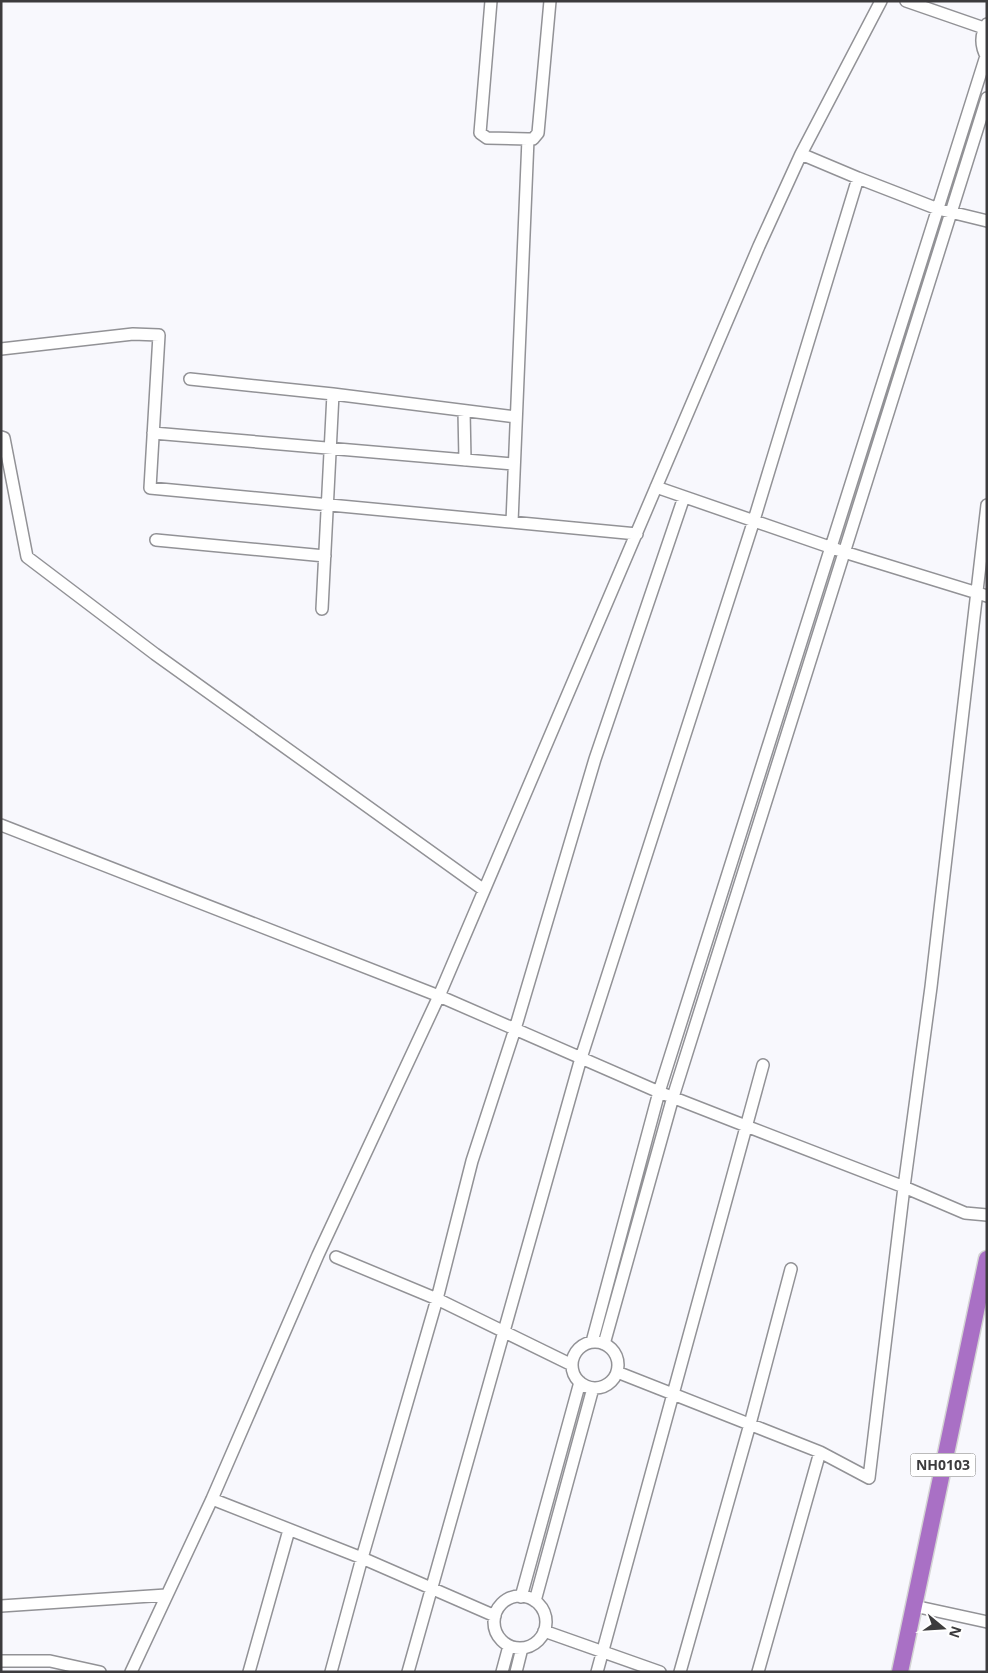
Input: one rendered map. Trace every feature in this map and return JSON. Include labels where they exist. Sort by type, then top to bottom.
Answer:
[{"type":"highway","name":"NH0103","points":[[900,1672],[987,1259]]},
{"type":"street","points":[[491,1],[480,133],[487,138],[528,139],[533,139],[538,133],[550,1]]},
{"type":"street","points":[[131,1672],[212,1498],[318,1255],[440,996],[756,254],[801,154],[881,1]]},
{"type":"street","points":[[592,1342],[659,1092],[986,57],[982,39],[985,26],[906,1]]},
{"type":"street","points":[[604,1344],[673,1097],[987,98]]},
{"type":"street","points":[[512,522],[528,139]]},
{"type":"street","points":[[801,154],[938,209],[987,221]]},
{"type":"street","points":[[408,1672],[581,1058],[754,520],[858,178]]},
{"type":"street","points":[[1,349],[132,334],[159,335],[150,488],[637,534]]},
{"type":"street","points":[[190,379],[333,394],[516,417]]},
{"type":"street","points":[[322,610],[333,394]]},
{"type":"street","points":[[464,411],[465,460]]},
{"type":"street","points":[[154,433],[514,464]]},
{"type":"street","points":[[1,437],[4,438],[26,557],[155,654],[484,890]]},
{"type":"street","points":[[656,487],[844,552],[981,594]]},
{"type":"street","points":[[331,1672],[437,1299],[472,1161],[515,1029],[595,759],[684,497]]},
{"type":"street","points":[[617,1372],[820,1452],[870,1478],[904,1187],[981,594],[987,505]]},
{"type":"street","points":[[156,540],[325,556]]},
{"type":"street","points":[[1,825],[440,996],[659,1092],[965,1212],[987,1215]]},
{"type":"street","points":[[597,1672],[763,1065]]},
{"type":"street","points":[[336,1257],[437,1299],[572,1365]]},
{"type":"street","points":[[680,1672],[792,1269]]},
{"type":"street","points":[[592,1342],[604,1344],[612,1349],[616,1356],[617,1372],[610,1383],[599,1388],[593,1388],[580,1382],[572,1365],[576,1352],[586,1344],[592,1342]]},
{"type":"street","points":[[521,1597],[580,1382]]},
{"type":"street","points":[[535,1602],[593,1388]]},
{"type":"street","points":[[758,1672],[820,1452]]},
{"type":"street","points":[[212,1498],[362,1558],[495,1616]]},
{"type":"street","points":[[249,1672],[289,1530]]},
{"type":"street","points":[[1,1606],[166,1595]]},
{"type":"street","points":[[521,1597],[535,1602],[543,1612],[546,1625],[544,1631],[536,1643],[522,1648],[509,1646],[496,1634],[494,1625],[498,1608],[512,1598],[521,1597]]},
{"type":"street","points":[[914,1606],[987,1622]]},
{"type":"street","points":[[544,1631],[660,1672]]},
{"type":"street","points":[[502,1672],[509,1646]]},
{"type":"street","points":[[516,1672],[522,1648]]},
{"type":"street","points":[[1,1661],[50,1661],[100,1672]]}]
